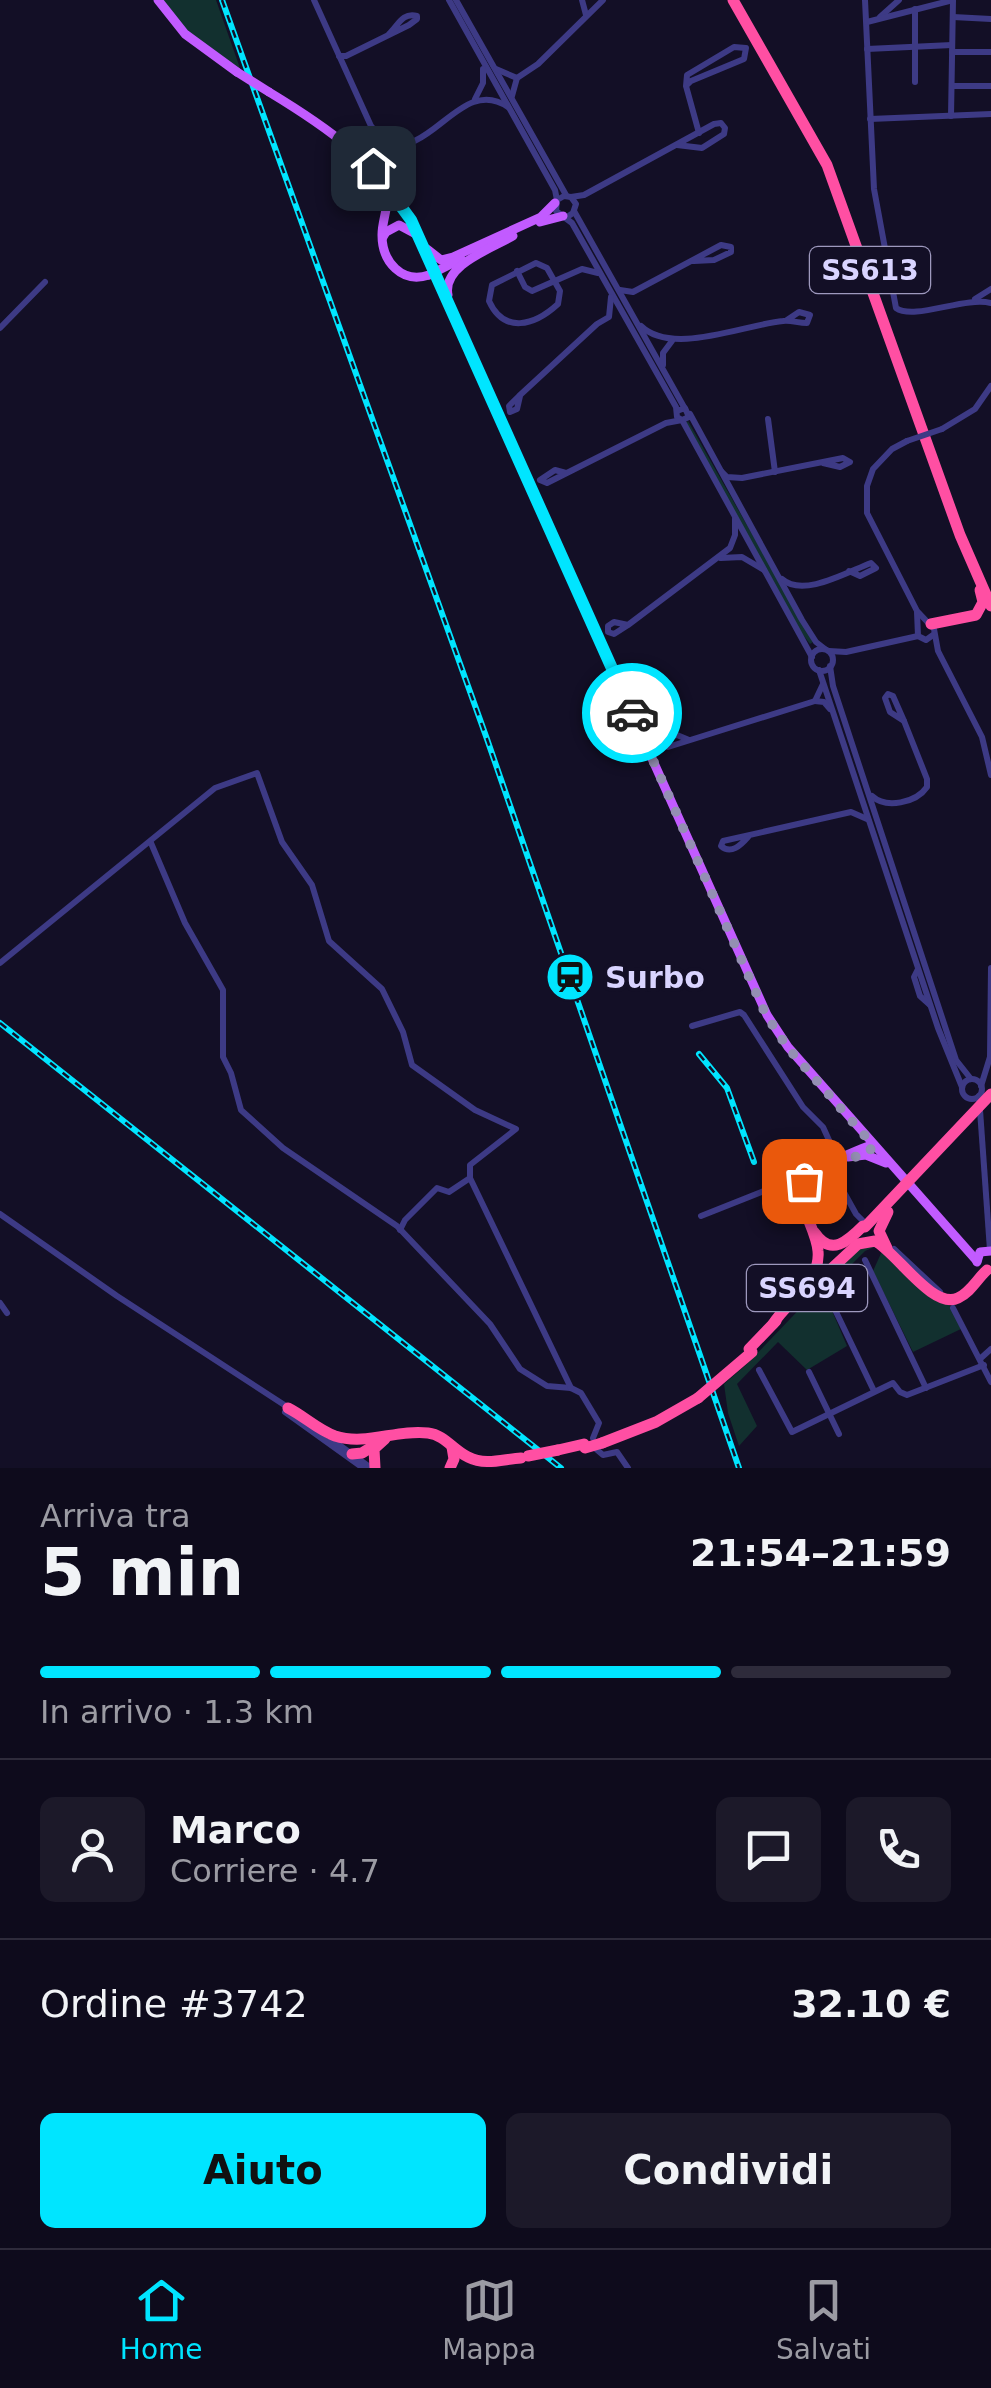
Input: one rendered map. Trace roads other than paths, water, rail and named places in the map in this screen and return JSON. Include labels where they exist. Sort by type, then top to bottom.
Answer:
[{"type":"highway","name":"SS613","points":[[736,0],[827,166],[991,606]]},
{"type":"highway","name":"SS613","points":[[736,0],[802,108],[832,168],[964,533],[991,595]]},
{"type":"highway","points":[[926,631],[976,615],[982,595],[970,558]]},
{"type":"highway","points":[[926,631],[976,618],[991,619]]},
{"type":"highway","name":"SS694","points":[[751,1350],[906,1190],[983,1095]]},
{"type":"highway","name":"SS694","points":[[476,1468],[594,1444],[656,1422],[697,1396],[751,1350],[829,1271],[983,1095]]},
{"type":"highway","points":[[798,1190],[814,1171]]},
{"type":"highway","points":[[768,1189],[798,1190]]},
{"type":"highway","points":[[773,1324],[814,1273],[818,1253],[798,1190]]},
{"type":"highway","points":[[887,1248],[879,1235],[881,1222],[906,1190]]},
{"type":"highway","points":[[813,1229],[822,1242],[834,1246],[844,1244],[866,1228]]},
{"type":"highway","points":[[829,1271],[862,1242],[875,1241],[940,1299],[951,1300],[961,1296],[984,1264]]},
{"type":"highway","points":[[286,1410],[332,1434],[364,1439],[428,1433],[478,1460],[529,1458]]},
{"type":"highway","points":[[364,1439],[352,1446],[351,1454],[362,1453],[395,1436]]},
{"type":"highway","points":[[446,1440],[454,1454],[450,1468]]},
{"type":"highway","points":[[373,1468],[372,1454],[378,1442]]},
{"type":"highway","points":[[506,1468],[529,1458]]},
{"type":"highway","name":"SS694","points":[[494,1468],[529,1458]]},
{"type":"main road","points":[[158,0],[185,34],[338,136],[383,180],[428,252],[440,260],[513,234]]},
{"type":"main road","points":[[383,180],[388,195],[382,240],[398,273],[409,278],[433,273],[543,220],[564,216]]},
{"type":"main road","points":[[454,316],[446,292],[451,273],[548,212],[556,201]]},
{"type":"main road","points":[[411,220],[766,1015],[788,1048],[849,1118],[960,1243],[984,1264]]},
{"type":"main road","points":[[382,240],[386,232],[400,225],[412,231],[423,246]]},
{"type":"main road","points":[[849,1118],[858,1135],[849,1155]]},
{"type":"main road","points":[[814,1171],[864,1145],[873,1145]]},
{"type":"main road","points":[[866,1155],[873,1145]]},
{"type":"main road","points":[[849,1155],[866,1155],[892,1166]]},
{"type":"street","points":[[314,0],[375,133],[391,146],[412,142],[474,100],[492,98],[510,104]]},
{"type":"street","points":[[452,0],[481,62],[569,196],[677,412],[812,657]]},
{"type":"street","points":[[452,0],[492,65],[555,190],[556,211],[564,216],[602,277]]},
{"type":"street","points":[[582,0],[586,17]]},
{"type":"street","points":[[510,104],[517,78],[538,64],[603,0]]},
{"type":"street","points":[[865,0],[874,189],[896,308],[906,312],[970,301],[991,302],[991,289],[970,301]]},
{"type":"street","points":[[879,18],[899,0]]},
{"type":"street","points":[[867,22],[953,0],[951,116]]},
{"type":"street","points":[[915,10],[915,82]]},
{"type":"street","points":[[953,17],[991,19]]},
{"type":"street","points":[[339,56],[389,34]]},
{"type":"street","points":[[334,43],[352,52]]},
{"type":"street","points":[[868,49],[915,46],[991,52]]},
{"type":"street","points":[[686,86],[744,59],[746,48],[734,47],[688,75],[686,86],[699,132]]},
{"type":"street","points":[[345,68],[352,52]]},
{"type":"street","points":[[474,100],[484,78],[481,62]]},
{"type":"street","points":[[492,65],[506,76],[517,78]]},
{"type":"street","points":[[952,86],[991,86]]},
{"type":"street","points":[[870,119],[991,114]]},
{"type":"street","points":[[556,201],[584,194],[714,124],[724,128],[724,134],[702,148],[677,145]]},
{"type":"street","points":[[564,216],[575,210],[584,194]]},
{"type":"street","points":[[614,290],[633,292],[721,245],[731,247],[723,258],[694,261]]},
{"type":"street","points":[[582,269],[587,250]]},
{"type":"street","points":[[536,263],[547,268],[560,294],[555,308],[524,324],[511,324],[495,313],[489,295],[496,282],[517,271],[536,263]]},
{"type":"street","points":[[517,271],[525,287],[532,291],[582,269],[593,270],[614,290],[687,411],[802,620],[816,642],[827,650],[832,686],[870,822],[918,968],[963,1093],[983,1095]]},
{"type":"street","points":[[0,328],[44,282]]},
{"type":"street","points":[[520,396],[609,317],[614,290]]},
{"type":"street","points":[[627,306],[633,292]]},
{"type":"street","points":[[609,317],[674,341],[787,320]]},
{"type":"street","points":[[664,373],[664,352],[674,341]]},
{"type":"street","points":[[991,386],[969,415],[885,454],[867,486],[866,504],[873,530],[974,719],[991,775]]},
{"type":"street","points":[[666,423],[677,412],[687,411]]},
{"type":"street","points":[[682,420],[687,411]]},
{"type":"street","points":[[768,418],[775,472]]},
{"type":"street","points":[[566,474],[666,423],[682,420]]},
{"type":"street","points":[[716,466],[728,477],[742,478],[823,462]]},
{"type":"street","points":[[734,498],[734,487],[742,478]]},
{"type":"street","points":[[628,625],[720,558],[734,542],[736,524],[732,510]]},
{"type":"street","points":[[720,558],[742,556],[767,572]]},
{"type":"street","points":[[802,620],[794,598],[802,588],[849,571]]},
{"type":"street","points":[[777,575],[786,584],[802,588]]},
{"type":"street","points":[[926,631],[846,652],[815,651],[812,663],[819,670],[880,827],[956,1060],[983,1095]]},
{"type":"street","points":[[819,670],[846,652]]},
{"type":"street","points":[[815,701],[824,683]]},
{"type":"street","points":[[689,740],[815,701],[824,702],[834,713]]},
{"type":"street","points":[[863,789],[877,802],[889,804],[916,798],[927,787],[927,778],[904,722]]},
{"type":"street","points":[[0,963],[215,788],[256,773],[282,842],[312,885],[329,941],[382,989],[403,1032],[412,1065],[475,1110],[516,1129],[468,1168],[470,1178],[571,1388]]},
{"type":"street","points":[[851,812],[863,789]]},
{"type":"street","points":[[880,827],[881,810],[889,804]]},
{"type":"street","points":[[748,837],[851,812],[870,822]]},
{"type":"street","points":[[151,843],[186,923],[222,990],[222,1057],[231,1073],[241,1110],[269,1138],[400,1230],[490,1324],[520,1369],[553,1388],[571,1388],[581,1393],[598,1419],[594,1444],[606,1455],[617,1452],[628,1468]]},
{"type":"street","points":[[984,1264],[989,1159],[980,1117],[988,1065],[991,968]]},
{"type":"street","points":[[692,1026],[742,1013],[802,1107],[823,1127],[833,1149],[830,1164],[842,1192],[862,1221],[944,1296]]},
{"type":"street","points":[[962,1086],[988,1065]]},
{"type":"street","points":[[400,1230],[404,1220],[437,1188],[448,1192],[470,1178]]},
{"type":"street","points":[[701,1216],[768,1189]]},
{"type":"street","points":[[0,1214],[373,1468]]},
{"type":"street","points":[[865,1260],[926,1388]]},
{"type":"street","points":[[827,1292],[874,1391]]},
{"type":"street","points":[[0,1304],[7,1313]]},
{"type":"street","points":[[953,1308],[991,1382]]},
{"type":"street","points":[[759,1370],[792,1432],[892,1383],[904,1394],[926,1388],[982,1362],[990,1351]]},
{"type":"street","points":[[809,1372],[839,1434]]},
{"type":"street","points":[[286,1410],[363,1468]]},
{"type":"railway","points":[[222,0],[487,739],[739,1468]]},
{"type":"railway","points":[[0,1023],[561,1468]]},
{"type":"railway","points":[[699,1054],[727,1088],[754,1162]]},
{"type":"place","name":"Surbo","points":[[570,977]]}]
